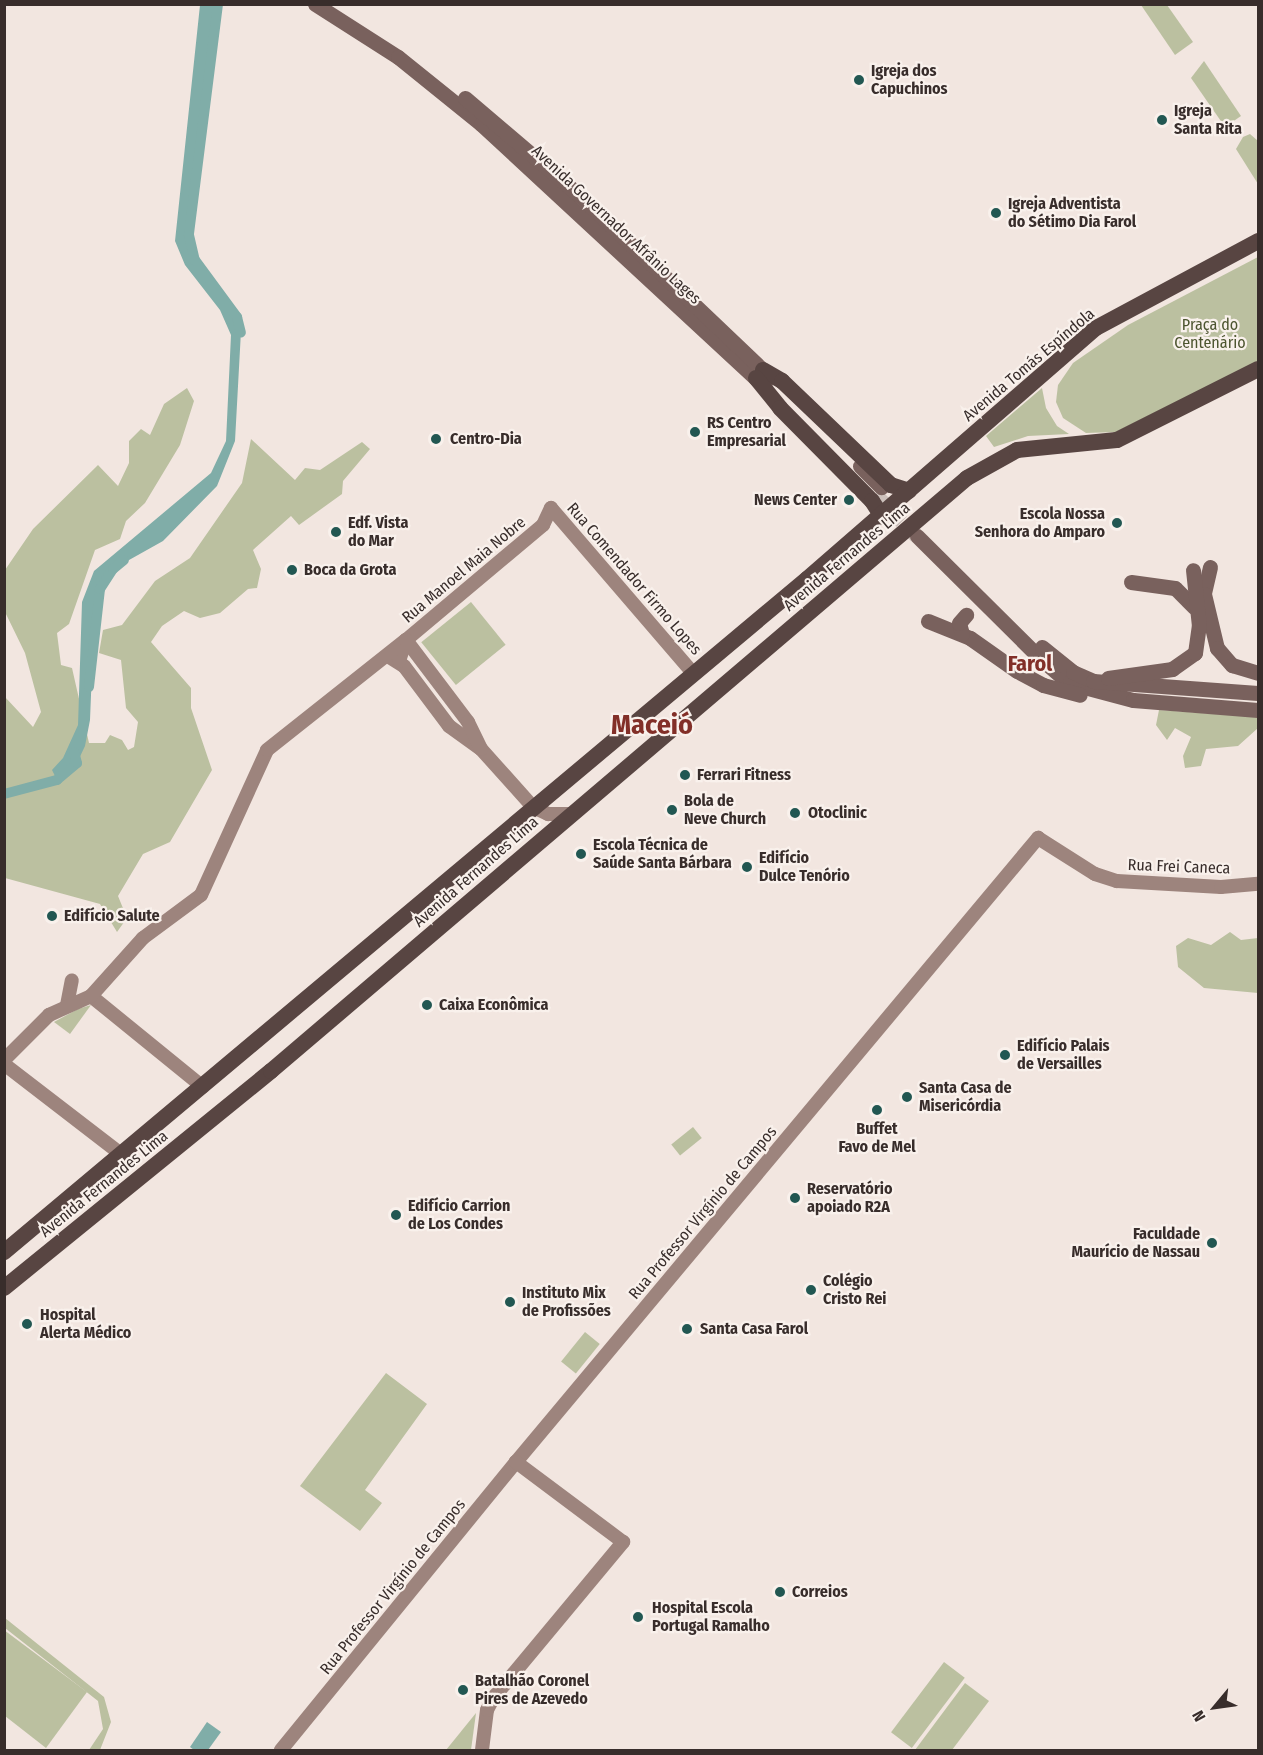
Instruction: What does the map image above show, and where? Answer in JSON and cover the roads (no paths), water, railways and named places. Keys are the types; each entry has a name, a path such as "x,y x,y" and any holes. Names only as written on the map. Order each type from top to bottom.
{"highway":[{"name":"Avenida Tomás Espíndola","path":"953,453 1096,328 1258,241"},
{"name":"Avenida Fernandes Lima","path":"4,1288 271,1071 967,478 1017,450 1117,440 1258,369"},
{"path":"759,374 788,386 891,485 909,491"},
{"path":"759,374 780,408 872,501 881,515"},
{"name":"Avenida Fernandes Lima","path":"4,1252 953,453"}],"main road":[{"name":"Avenida Governador Afrânio Lages","path":"315,4 350,21 487,115 671,282 759,374 878,490"},
{"name":"Avenida Governador Afrânio Lages","path":"331,4 481,124 641,272 759,374"},
{"path":"641,272 662,283 671,282"},
{"path":"1133,700 1082,689 1054,672 920,532 1047,651 1073,672 1093,681 1258,693"},
{"path":"1210,567 1204,594 1217,648 1232,665 1258,673"},
{"path":"1093,681 1172,669 1188,660 1199,643 1192,570"},
{"path":"1131,582 1175,588 1195,609"},
{"path":"962,634 959,623 966,615"},
{"path":"928,621 962,634 1043,685 1087,697 1258,710"}],"street":[{"name":"Rua Comendador Firmo Lopes","path":"551,508 692,672"},
{"name":"Rua Manoel Maia Nobre","path":"4,1062 41,1021 67,1005 91,996 143,938 194,903 207,888 257,764 267,750 406,640 543,525 551,508"},
{"name":"Rua Manoel Maia Nobre","path":"543,525 562,520"},
{"path":"406,640 468,722 481,749"},
{"name":"Rua Manoel Maia Nobre","path":"399,661 406,640"},
{"path":"384,657 399,661 449,726 481,749 533,807 548,814 570,814"},
{"name":"Rua Frei Caneca","path":"1038,838 1095,874 1117,881 1221,887 1258,884"},
{"name":"Rua Professor Virgínio de Campos","path":"282,1750 516,1462 1038,838"},
{"path":"67,1005 72,980"},
{"path":"91,996 202,1087"},
{"path":"4,1062 122,1155"},
{"path":"482,1750 487,1710 494,1697 623,1542 516,1462"}],"water":[{"path":"200,5 218,5 189,235 204,276 237,317 241,331 235,441 217,486 163,541 113,569 100,589 94,621 90,720 85,746 77,763 57,780 52,770 63,758 78,725 82,602 94,571 211,473 226,441 231,335 220,310 185,265 175,241"},
{"path":"207,1722 221,1732 208,1750 194,1750 190,1747"}],"waterway":[{"path":"218,4 189,235 195,260 237,317 241,333"},
{"path":"89,687 100,589 113,569 124,560"},
{"path":"4,794 57,780 77,763 74,752"}],"tunnel":[{"path":"875,494 917,536"}],"place":[{"name":"Igreja dos Capuchinos","path":"859,80"},
{"name":"Igreja Santa Rita","path":"1162,120"},
{"name":"Igreja Adventista do Sétimo Dia Farol","path":"996,213"},
{"name":"RS Centro Empresarial","path":"695,432"},
{"name":"Centro-Dia","path":"436,439"},
{"name":"News Center","path":"849,500"},
{"name":"Escola Nossa Senhora do Amparo","path":"1117,523"},
{"name":"Edf. Vista do Mar","path":"336,532"},
{"name":"Boca da Grota","path":"292,570"},
{"name":"Ferrari Fitness","path":"685,775"},
{"name":"Bola de Neve Church","path":"672,810"},
{"name":"Otoclinic","path":"795,813"},
{"name":"Escola Técnica de Saúde Santa Bárbara","path":"581,854"},
{"name":"Edifício Dulce Tenório","path":"747,867"},
{"name":"Edifício Salute","path":"52,916"},
{"name":"Caixa Econômica","path":"427,1005"},
{"name":"Edifício Palais de Versailles","path":"1005,1055"},
{"name":"Santa Casa de Misericórdia","path":"907,1097"},
{"name":"Buffet Favo de Mel","path":"877,1110"},
{"name":"Reservatório apoiado R2A","path":"795,1198"},
{"name":"Edifício Carrion de Los Condes","path":"396,1215"},
{"name":"Faculdade Maurício de Nassau","path":"1212,1243"},
{"name":"Colégio Cristo Rei","path":"811,1290"},
{"name":"Instituto Mix de Profissões","path":"510,1302"},
{"name":"Hospital Alerta Médico","path":"27,1324"},
{"name":"Santa Casa Farol","path":"687,1329"},
{"name":"Correios","path":"780,1592"},
{"name":"Hospital Escola Portugal Ramalho","path":"638,1617"},
{"name":"Batalhão Coronel Pires de Azevedo","path":"463,1690"}],"district":[{"name":"Farol","path":"1030,664"},
{"name":"Maceió","path":"652,725"}],"park label":[{"name":"Praça do Centenário","path":"1210,334"}]}
